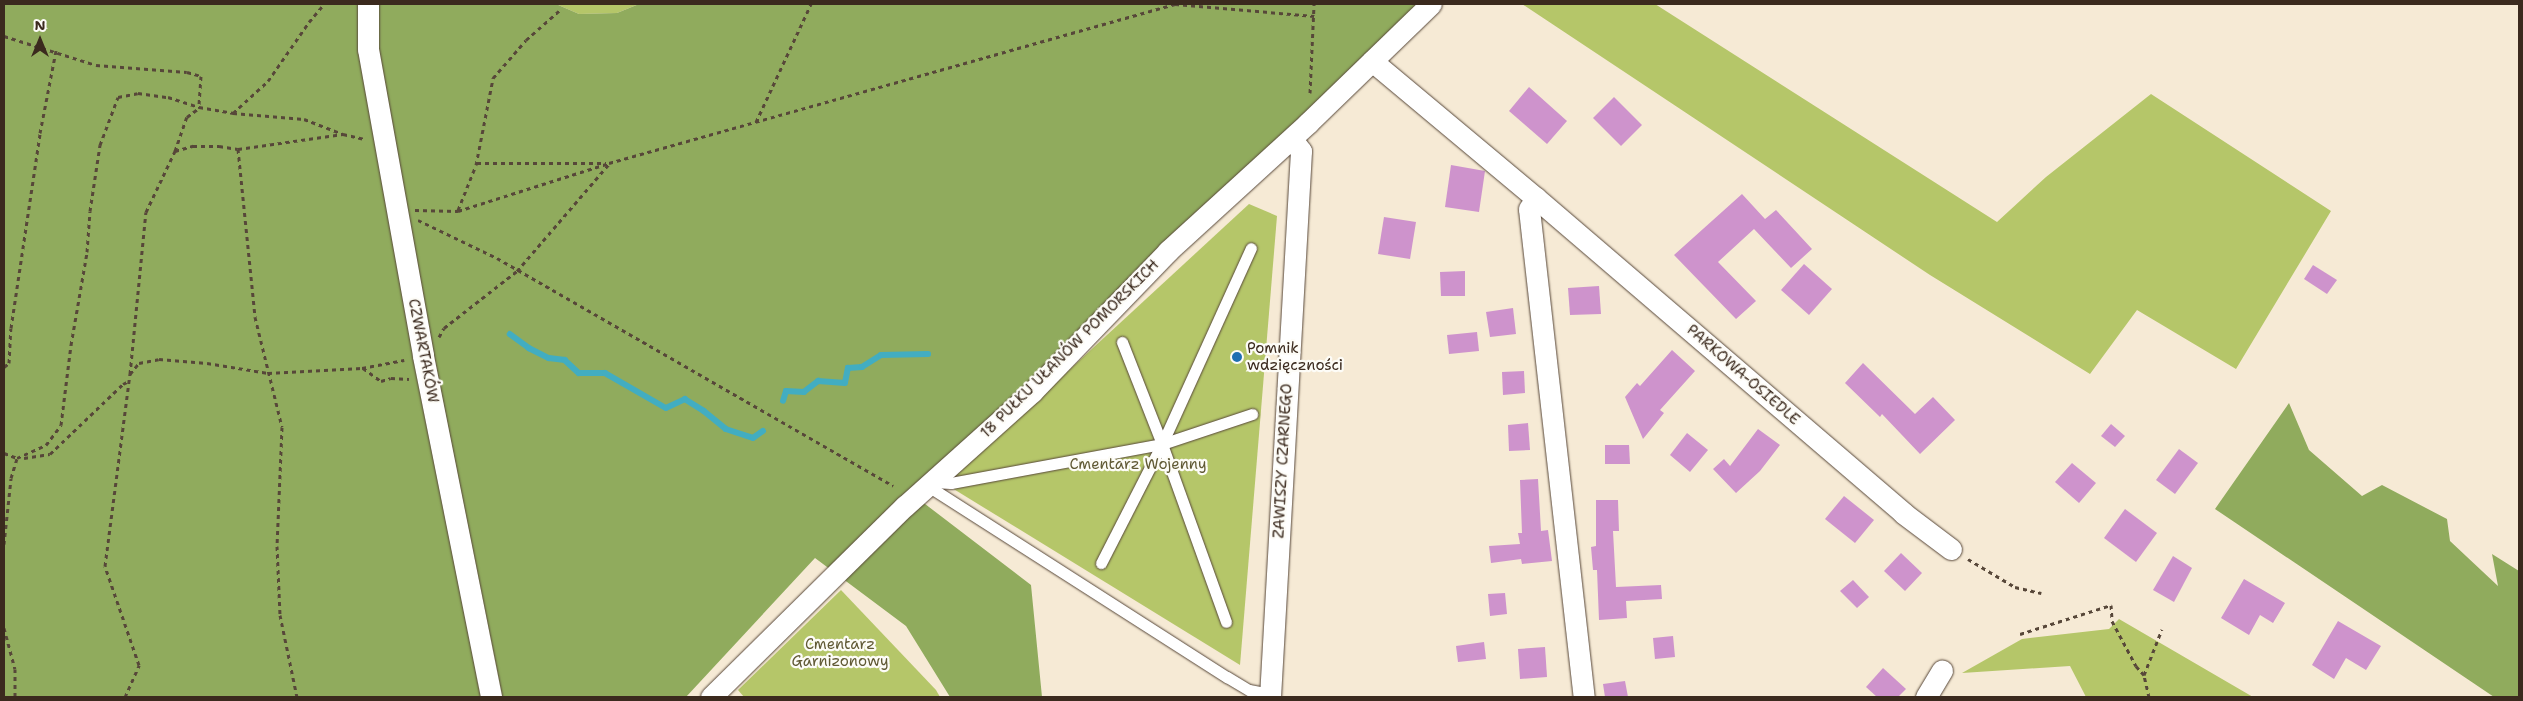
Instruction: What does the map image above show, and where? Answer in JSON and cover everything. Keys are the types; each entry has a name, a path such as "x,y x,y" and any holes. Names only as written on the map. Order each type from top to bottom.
{"street":[{"name":"CZWARTAKÓW","path":"368,4 368,49 423,356 491,697"},
{"name":"18 PUŁKU UŁANÓW POMORSKICH","path":"719,695 830,578 1032,392 1168,250 1292,139 1431,4"},
{"name":"PARKOWA-OSIEDLE","path":"1372,60 1903,513 1951,550"},
{"name":"ZAWISZY CZARNEGO","path":"1270,695 1301,151 1292,139"},
{"path":"1536,198 1530,209 1584,697"},
{"path":"1926,697 1942,670"}],"lane":[{"path":"1101,564 1162,444 1251,248"},
{"path":"1122,342 1162,444 1226,622"},
{"path":"930,484 951,483 1162,444 1252,414"},
{"path":"930,484 1227,677 1249,690 1270,695"}],"path":[{"path":"233,113 268,81 324,4"},
{"path":"756,123 811,4"},
{"path":"397,210 458,211 609,164 1175,4 1314,16"},
{"path":"1308,123 1314,4"},
{"path":"458,211 476,162 493,78 526,40 561,9"},
{"path":"4,36 96,65 187,72 200,76 199,107 187,117 175,151 146,212 130,374 106,566 139,665 125,697"},
{"path":"4,367 9,363 11,328 40,133 56,51"},
{"path":"4,544 11,478 19,458 46,445 61,425 71,345 87,252 90,211 100,145 118,97 138,93 168,97 199,107 233,113 304,119 343,134 358,137"},
{"path":"175,151 192,146 238,148 343,134"},
{"path":"238,148 255,317 282,428 277,546 280,615 297,697"},
{"path":"476,162 609,164"},
{"path":"444,328 517,271 609,164"},
{"path":"397,210 497,258 893,486"},
{"path":"130,374 139,363 159,359 268,373 362,368 409,359"},
{"path":"362,368 381,381 391,378 412,378"},
{"path":"4,453 19,458 50,454 123,384 129,381"},
{"path":"1951,550 2016,587 2041,594"},
{"path":"2020,634 2112,605 2112,621 2136,666 2144,675 2149,697"},
{"path":"4,628 15,669 14,697"},
{"path":"2144,675 2162,629"}],"green space":[{"path":"4,4 556,4 579,14 617,13 639,4 1423,4 912,494 1031,585 1042,697 950,697 906,626 815,558 686,697 4,697"},
{"path":"556,4 639,4 617,13 579,14"},
{"path":"1522,4 1655,4 1997,222 2046,177 2151,94 2331,211 2236,369 2137,310 2090,374 1930,275"},
{"name":"Cmentarz Wojenny","path":"1249,204 1277,216 1240,665 952,488 951,479"},
{"path":"2289,403 2309,450 2362,496 2382,485 2447,519 2450,541 2498,586 2492,554 2519,571 2519,697 2494,697 2215,509"},
{"name":"Cmentarz Garnizonowy","path":"841,590 936,690 940,697 744,697 738,690"},
{"path":"2119,619 2253,697 2086,697 2070,666 1962,673 2022,639 2109,629"}],"building":[{"path":"1529,87 1567,121 1547,144 1509,111"},
{"path":"1614,97 1642,125 1621,146 1593,118"},
{"path":"1451,165 1485,171 1479,212 1445,207"},
{"path":"1742,194 1765,219 1776,210 1812,249 1791,268 1754,229 1718,262 1756,301 1736,319 1674,255"},
{"path":"1384,217 1416,222 1410,259 1378,254"},
{"path":"1804,264 1832,289 1809,315 1781,290"},
{"path":"2313,265 2337,280 2327,294 2304,279"},
{"path":"1465,271 1465,296 1441,296 1440,272"},
{"path":"1599,286 1601,314 1570,315 1568,288"},
{"path":"1513,308 1516,334 1490,337 1486,312"},
{"path":"1477,332 1479,351 1449,354 1447,335"},
{"path":"1672,350 1695,371 1660,410 1664,413 1643,439 1625,397 1637,383 1640,386"},
{"path":"1863,363 1915,414 1933,397 1955,420 1920,454 1882,414 1880,417 1845,383"},
{"path":"1524,371 1525,393 1503,395 1502,372"},
{"path":"1528,423 1530,450 1509,451 1508,425"},
{"path":"2111,424 2125,436 2115,447 2101,436"},
{"path":"1758,429 1780,445 1760,471 1736,493 1713,469 1724,459 1730,466"},
{"path":"1687,433 1708,450 1690,472 1670,455"},
{"path":"1605,445 1629,445 1630,464 1605,464"},
{"path":"2179,449 2198,463 2175,494 2156,480"},
{"path":"2072,463 2096,483 2079,503 2055,482"},
{"path":"1538,479 1541,531 1548,530 1552,561 1522,564 1521,559 1491,563 1489,546 1520,544 1518,533 1522,533 1520,480"},
{"path":"1844,496 1874,520 1855,543 1825,519"},
{"path":"1596,500 1618,500 1619,531 1613,531 1616,587 1661,585 1662,599 1626,601 1627,618 1599,620 1597,570 1593,570 1591,547 1596,546"},
{"path":"2125,509 2157,533 2136,562 2104,538"},
{"path":"1901,553 1922,573 1905,591 1884,571"},
{"path":"2173,556 2192,568 2174,602 2153,590"},
{"path":"2244,579 2285,603 2273,623 2260,615 2249,635 2221,618"},
{"path":"1853,580 1869,597 1857,608 1840,591"},
{"path":"1505,593 1507,614 1490,616 1488,594"},
{"path":"2338,621 2381,646 2366,670 2346,658 2334,679 2312,665"},
{"path":"1673,636 1675,657 1655,659 1653,638"},
{"path":"1484,642 1486,659 1458,662 1456,646"},
{"path":"1545,647 1547,677 1520,679 1518,649"},
{"path":"1883,668 1906,689 1898,697 1877,697 1866,687"},
{"path":"1625,681 1628,697 1605,697 1603,684"}],"waterway":[{"path":"510,334 529,348 549,358 565,360 579,373 605,373 666,408 685,399 704,411 726,429 753,438 763,431"},
{"path":"783,401 786,391 804,392 818,381 845,383 848,368 862,367 881,355 928,354"}],"place":[{"name":"Pomnik wdzięczności","path":"1237,357"}]}
